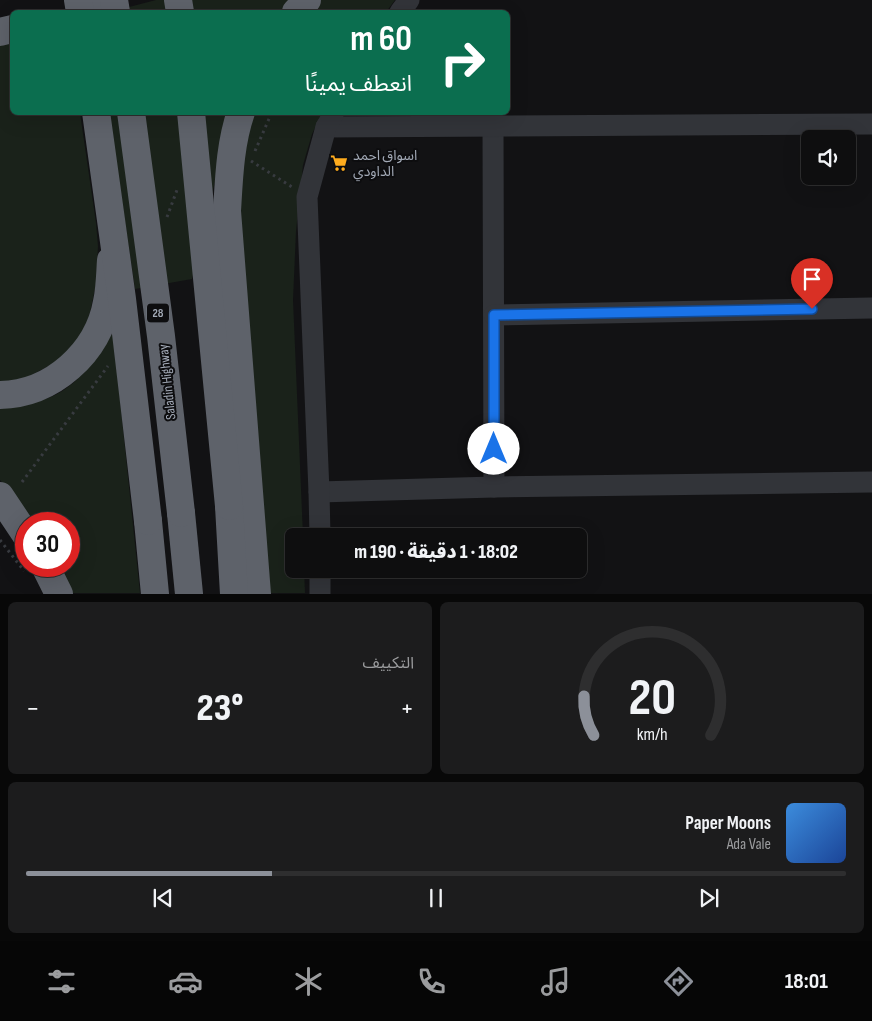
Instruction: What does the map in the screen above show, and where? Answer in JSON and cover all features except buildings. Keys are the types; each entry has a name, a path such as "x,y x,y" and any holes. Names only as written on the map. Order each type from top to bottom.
{"highway":[{"path":"298,10 307,0"},
{"path":"96,115 112,216 155,594"},
{"name":"Saladin Highway","path":"131,115 161,336 189,594"},
{"path":"191,115 229,506 234,594"},
{"path":"240,115 233,148 227,211 258,594"},
{"path":"0,395 17,393 44,385 66,372 85,353 101,322 107,303 112,216"},
{"path":"11,489 18,512"},
{"path":"42,577 59,594"}],"street":[{"path":"320,528 307,197 330,120 493,126 872,124"},
{"path":"493,126 494,487"},
{"path":"494,315 872,308"},
{"path":"320,492 494,487 872,482"},
{"path":"320,578 320,594"}],"path":[{"path":"271,115 250,161 307,197"},
{"path":"166,222 180,181"},
{"path":"11,489 106,369"},
{"path":"0,540 15,553"}],"shaded area":[{"path":"156,0 295,0 286,10 118,10"},
{"path":"316,0 395,0 388,10 307,10"},
{"path":"10,40 10,115 80,115 98,246 96,284 89,317 78,340 60,360 24,379 0,382 0,42"},
{"path":"109,115 231,115 192,279 135,289"},
{"path":"250,115 321,115 312,134 303,165 296,231 293,300 303,528 285,528 285,578 304,578 305,593 270,593 237,174"},
{"path":"113,332 140,593 72,593 64,577 80,577 80,512 25,512 0,480 0,406 29,403 51,397 73,383 99,354"}],"place":[{"name":"اسواق احمد الداودي","path":"339,163"}],"route":[{"path":"494,449 494,315 812,309"}]}
